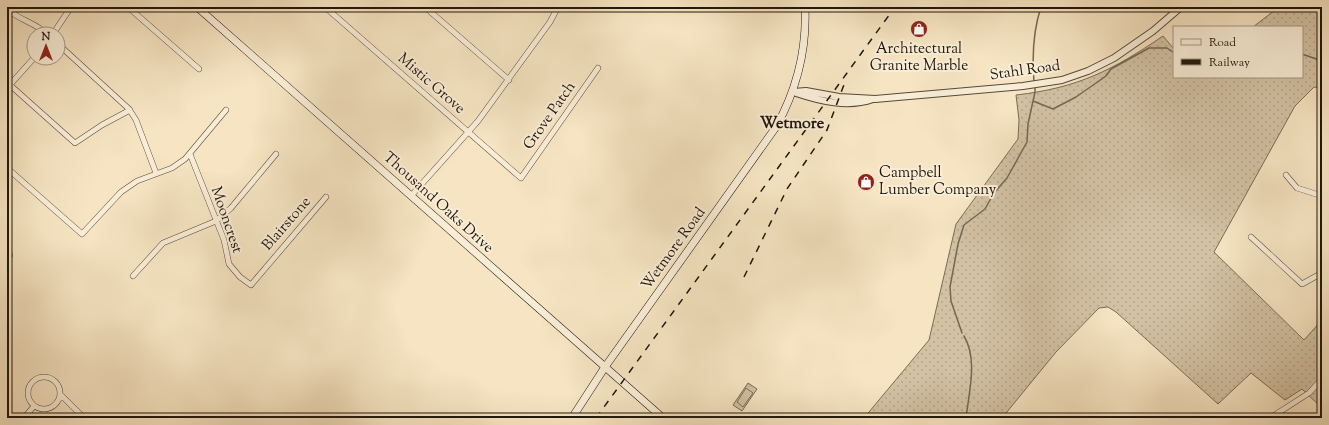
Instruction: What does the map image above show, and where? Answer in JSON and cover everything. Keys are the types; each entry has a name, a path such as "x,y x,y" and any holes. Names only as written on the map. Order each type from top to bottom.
{"main road":[{"name":"Thousand Oaks Drive","path":"196,7 663,418"},
{"name":"Wetmore Road","path":"572,418 605,367 770,138 793,92 800,73 804,49 805,7"}],"street":[{"path":"59,26 71,7"},
{"path":"128,7 199,69"},
{"name":"Mistic Grove","path":"325,7 521,178"},
{"path":"425,7 509,80"},
{"path":"411,196 468,132 509,80 550,22 558,7"},
{"name":"Stahl Road","path":"793,92 810,98 838,103 863,103 875,99 1047,84 1081,74 1114,58 1154,31 1181,7"},
{"path":"7,9 24,22 37,26"},
{"path":"66,51 130,110 136,120 156,174"},
{"path":"27,66 8,87 76,143 102,125 130,110"},
{"name":"Grove Patch","path":"521,178 598,68"},
{"path":"7,168 82,234 121,192 137,181 176,166 190,154 226,110"},
{"name":"Mooncrest","path":"190,154 224,240 229,264 240,277 251,285"},
{"path":"134,276 163,243 216,221 231,208 276,154"},
{"path":"1286,175 1297,188 1322,196"},
{"name":"Blairstone","path":"251,285 326,197"},
{"path":"1251,237 1302,284 1322,273"},
{"path":"7,260 9,254"},
{"path":"61,395 57,404 48,410 43,410 34,406 28,398 28,388 38,378 48,377 56,382 61,395 84,418"},
{"path":"1270,418 1309,393 1322,379"},
{"path":"24,418 34,406"}],"green space":[{"path":"1279,7 1322,7 1322,88 1314,87 1295,106 1214,252 1304,340 1322,320 1322,408 1302,389 1285,400 1251,373 1218,404 1116,312 1108,307 1099,308 1056,352 1002,418 864,418 929,340 956,224 1018,139 1019,120 1016,95 1058,88 1094,76 1128,59 1163,36 1173,48 1173,78 1303,78 1303,26 1254,26"},
{"path":"748,383 757,389 742,411 733,405"},
{"path":"746,388 753,393 743,407 737,402"}],"waterway":[{"path":"1034,82 1034,44 1036,25 1041,7"},
{"path":"1033,101 1053,109 1076,97 1106,76 1111,69 1149,48 1167,48 1173,52"},
{"path":"1303,54 1322,61"},
{"path":"962,333 951,301 950,287 958,244 964,225 985,209 994,193 1007,178 1027,142 1028,124 1035,86"},
{"path":"964,336 971,355 972,365 966,418"}],"railway":[{"path":"596,418 895,7"},
{"path":"744,277 787,189 827,130 845,82"}],"place":[{"name":"Architectural Granite Marble","path":"919,29"},
{"name":"Campbell Lumber Company","path":"866,182"}],"district":[{"name":"Wetmore","path":"792,124"}]}
